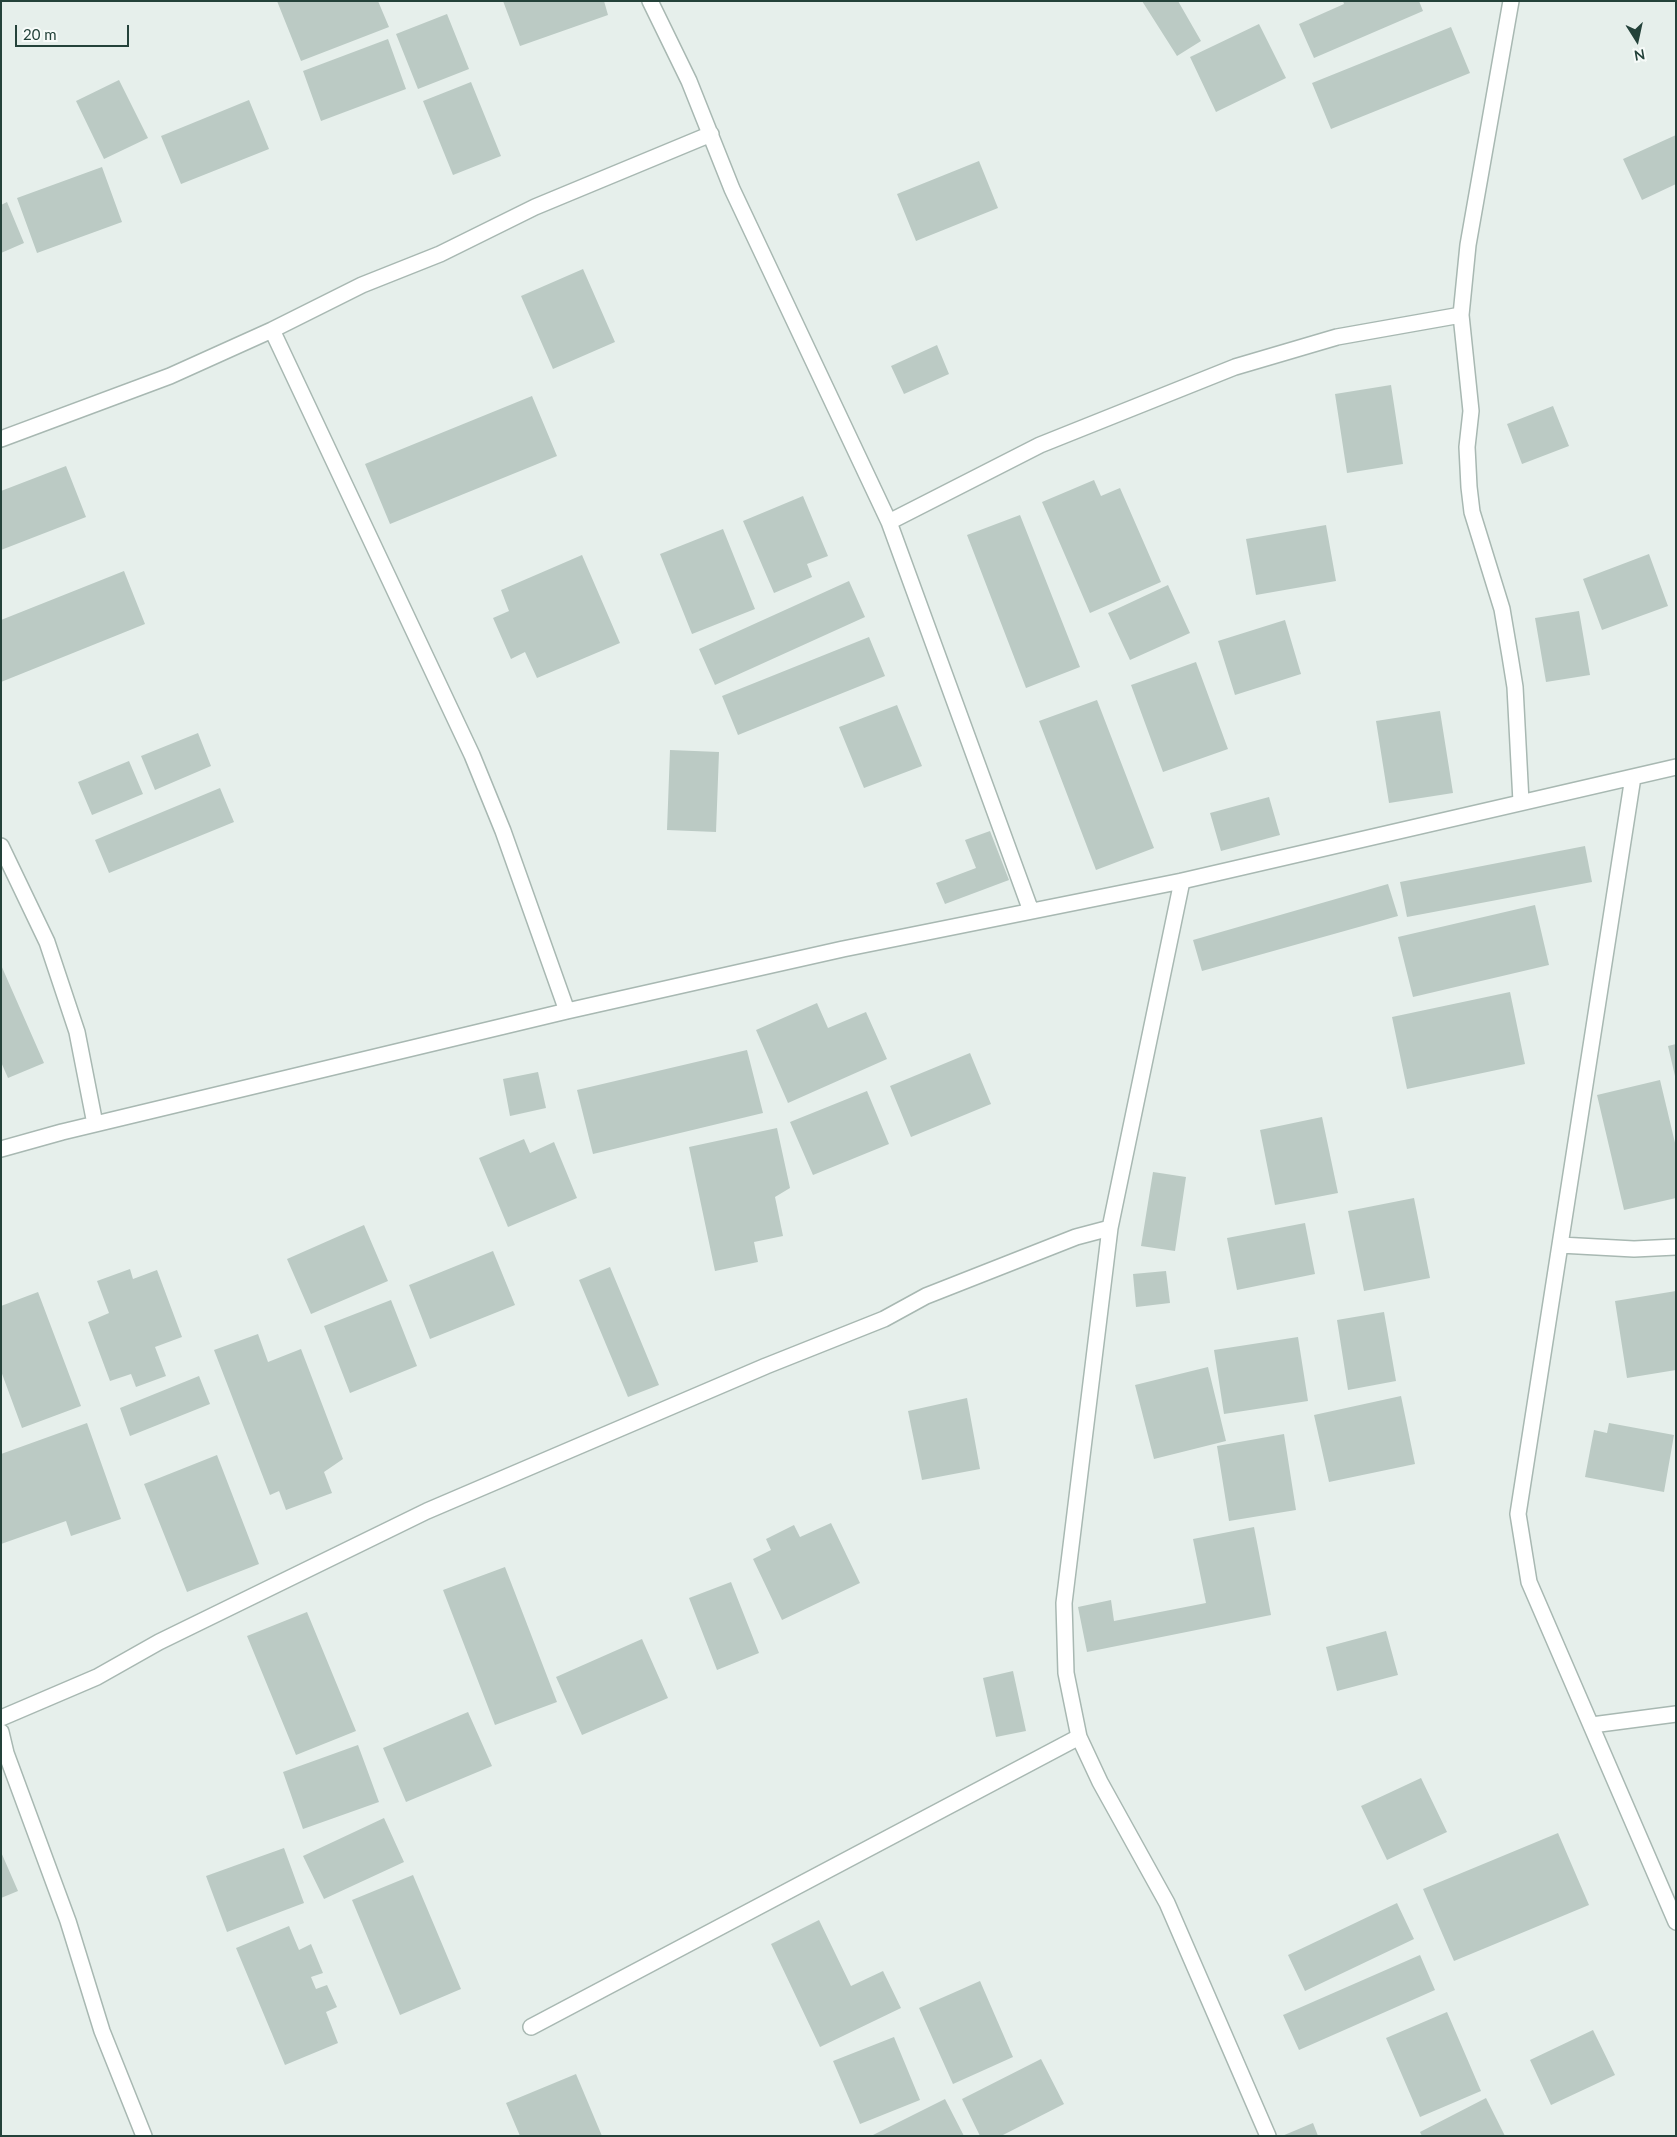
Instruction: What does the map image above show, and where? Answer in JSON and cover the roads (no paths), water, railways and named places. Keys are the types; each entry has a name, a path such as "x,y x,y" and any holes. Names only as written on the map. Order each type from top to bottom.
{"street":[{"path":"650,1 689,81 732,189 889,522 1031,911"},
{"path":"1511,1 1468,245 1460,315 1471,411 1467,447 1468,487 1472,512 1502,609 1510,656 1515,687 1521,802"},
{"path":"1,439 170,376 272,330 362,285 440,254 534,207 711,134"},
{"path":"889,522 1040,445 1236,367 1337,337 1460,315"},
{"path":"272,330 472,755 503,831 567,1011"},
{"path":"1,1149 95,1124 567,1011 843,949 1182,881 1676,767"},
{"path":"1633,777 1518,1514 1530,1582 1676,1922"},
{"path":"1,846 47,942 77,1032 95,1124"},
{"path":"1182,881 1110,1228 1064,1603 1066,1673 1079,1737 1100,1782 1167,1903 1268,2136"},
{"path":"1,1718 97,1677 160,1642 427,1511 766,1366 884,1319 926,1296 1076,1237 1110,1228"},
{"path":"1560,1245 1634,1249 1676,1247"},
{"path":"1592,1725 1676,1714"},
{"path":"1,1732 6,1753 68,1921 102,2031 144,2136"},
{"path":"531,2027 1079,1737"}]}
